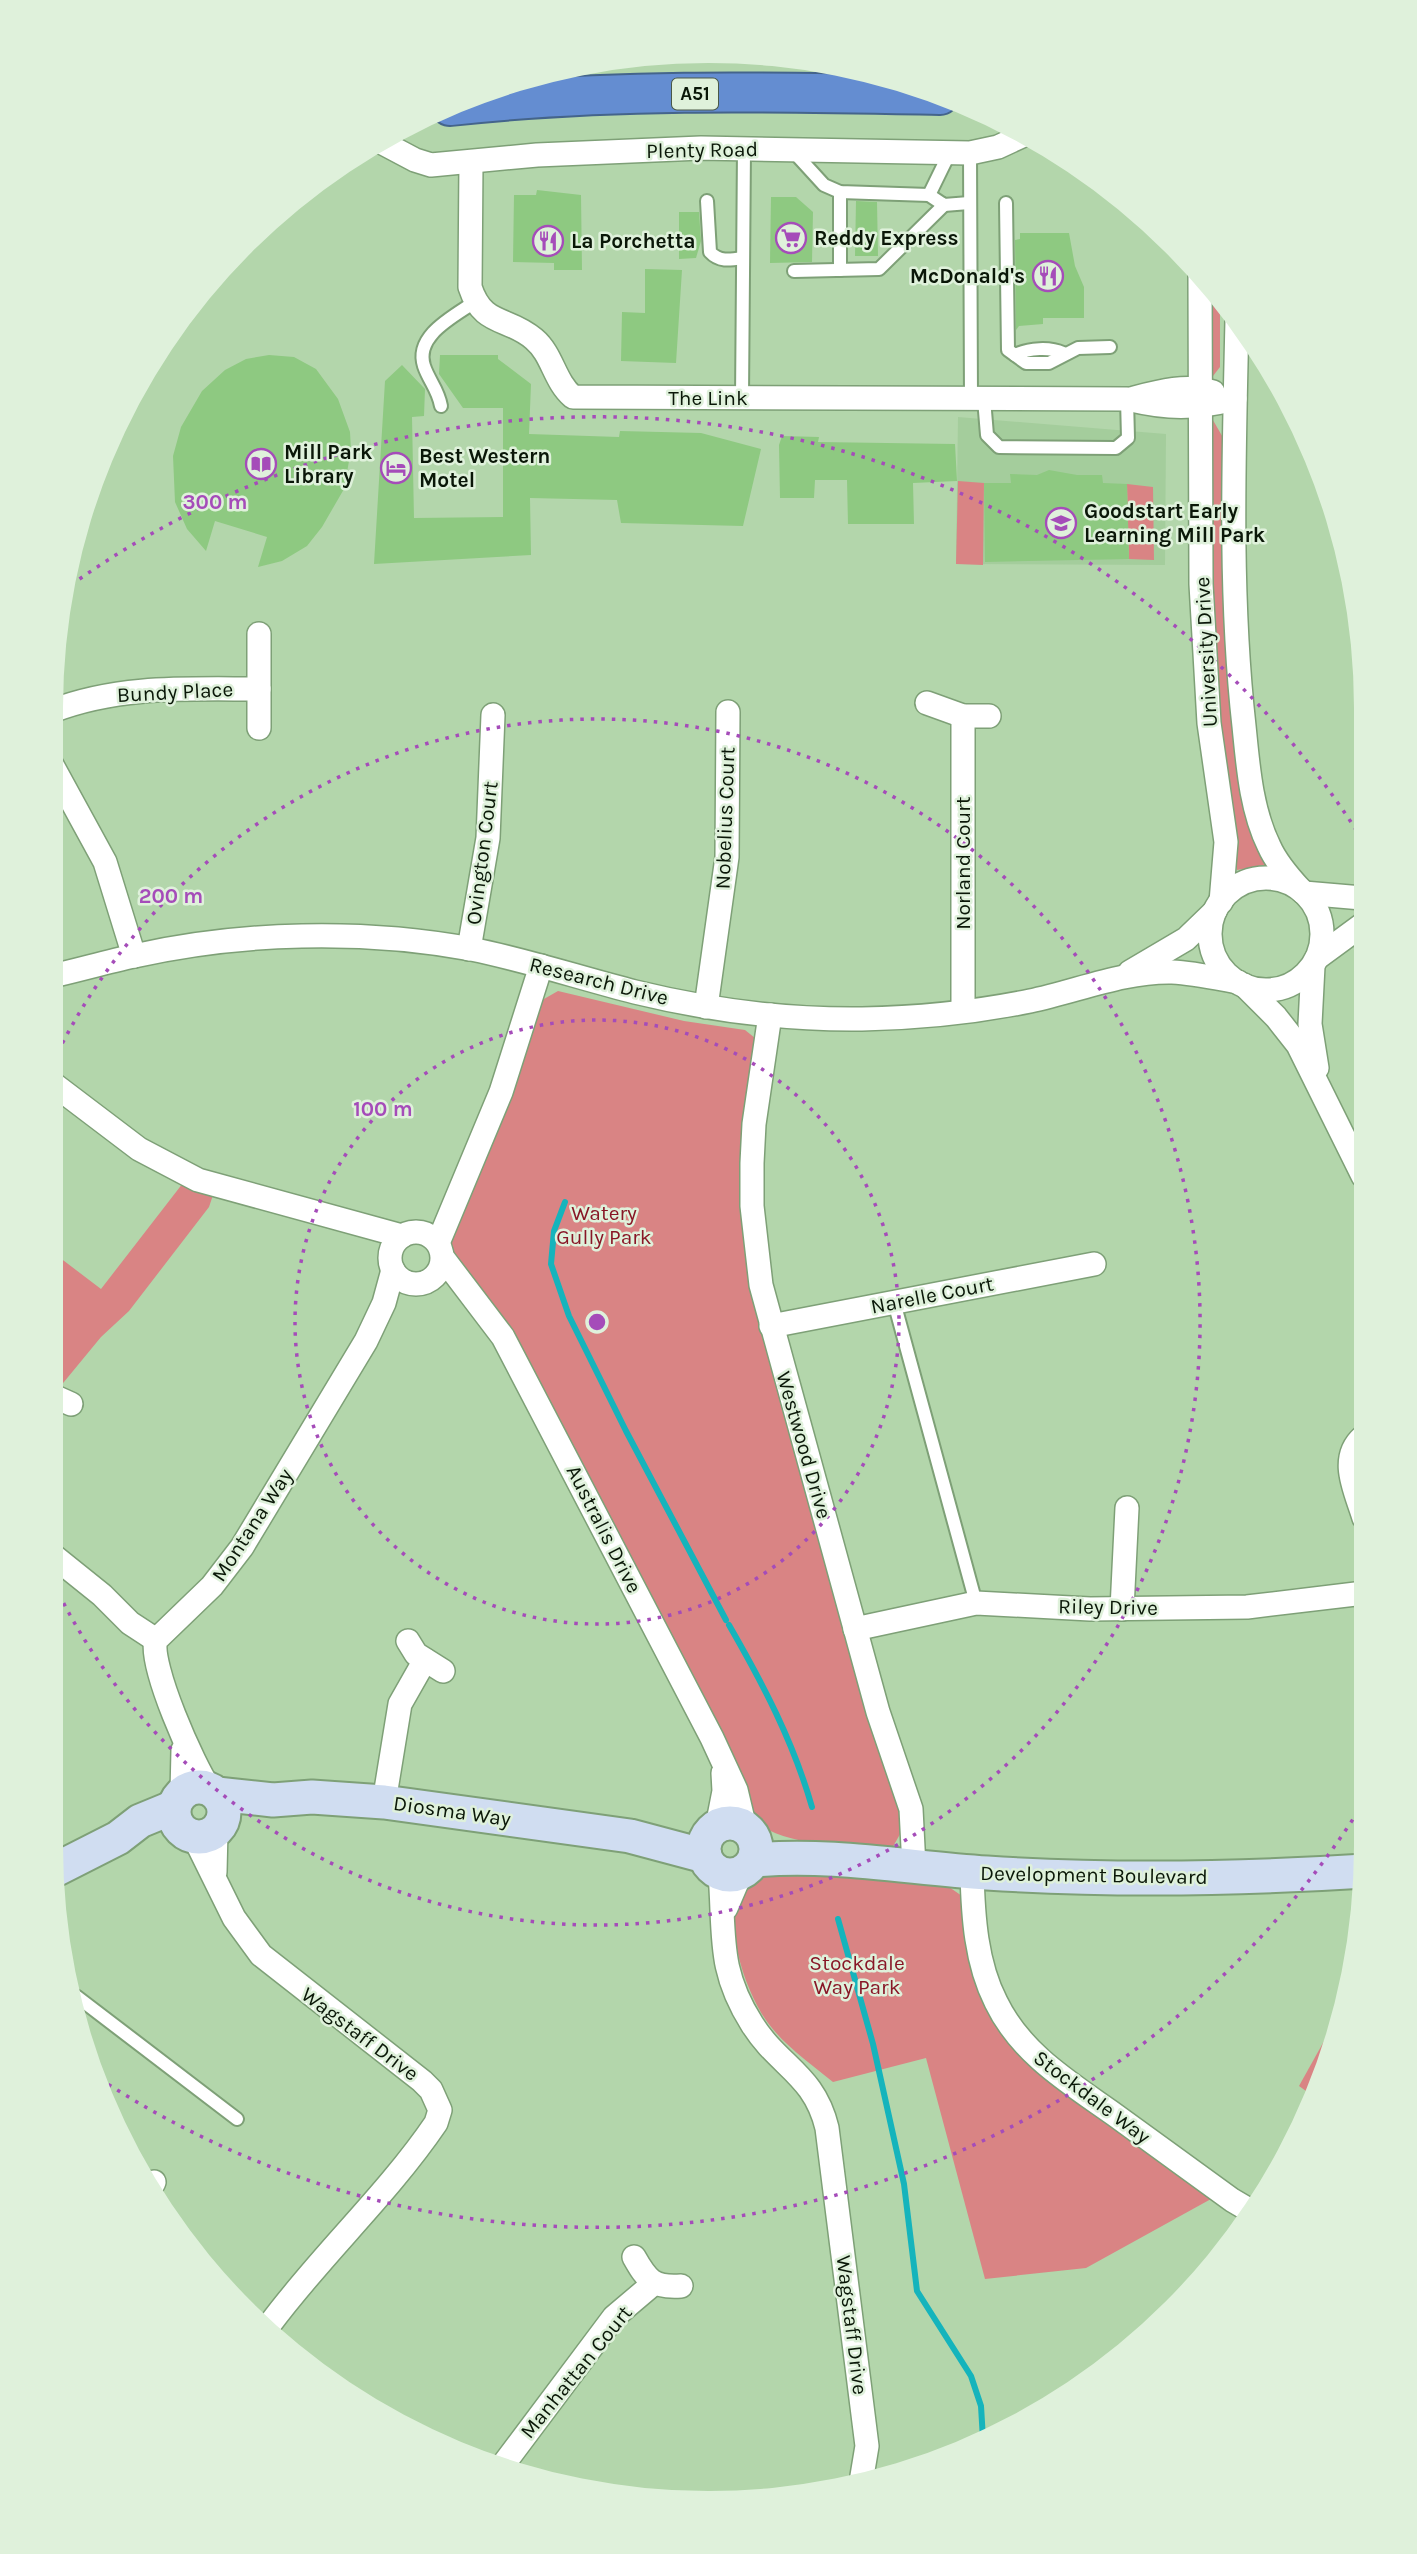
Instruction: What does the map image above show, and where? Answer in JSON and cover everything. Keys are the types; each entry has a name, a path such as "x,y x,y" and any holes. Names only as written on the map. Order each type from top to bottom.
{"highway":[{"name":"A51","path":"483,104 623,94 906,94"}],"street":[{"name":"Plenty Road","path":"390,147 415,160 431,164 621,152 744,149 960,153 998,147 1013,140"},
{"path":"471,162 470,287 476,302"},
{"name":"University Drive","path":"1200,290 1204,668 1226,842 1218,906"},
{"name":"The Link","path":"476,302 481,311 514,326 540,344 563,388 573,397 1127,399 1169,408 1201,398 1235,398"},
{"name":"University Drive","path":"1237,338 1237,616 1246,740 1253,793 1263,831 1281,866 1302,891"},
{"name":"Bundy Place","path":"258,634 259,728"},
{"name":"Bundy Place","path":"63,708 90,699 140,690 259,689"},
{"path":"927,702 963,716 989,716"},
{"name":"Nobelius Court","path":"706,1006 727,857 728,712"},
{"name":"Ovington Court","path":"469,949 488,838 493,715"},
{"name":"Norland Court","path":"963,716 963,1011"},
{"path":"63,785 105,862 134,956"},
{"path":"1354,897 1302,891 1277,879 1264,878 1240,885 1218,906 1212,923 1213,950 1219,963 1289,1032 1320,1085 1354,1157"},
{"path":"1302,891 1319,916 1321,944 1315,962 1310,1024 1320,1085"},
{"name":"Research Drive","path":"1121,977 1186,939 1218,906"},
{"path":"1241,984 1266,990 1287,986 1354,931"},
{"name":"Research Drive","path":"63,974 134,956 192,946 274,938 375,939 469,949 632,991 706,1006 770,1015 862,1019 963,1011 1031,1001 1121,977 1172,972 1241,984"},
{"path":"346,1223 391,1264 402,1280 421,1283 439,1272 440,1250 466,1170 485,1132 510,1069 541,966"},
{"name":"Research Drive","path":"63,984 78,972"},
{"name":"Westwood Drive","path":"770,1015 754,1124 752,1174 755,1247 771,1326 855,1629 911,1809 914,1867"},
{"path":"63,1092 122,1138 187,1175 216,1186 346,1223 429,1235 440,1250"},
{"path":"391,1264 393,1245 409,1234 466,1170"},
{"name":"Australis Drive","path":"440,1250 503,1337 723,1762 736,1790 730,1848"},
{"name":"Montana Way","path":"156,1640 212,1586 233,1560 366,1341 384,1303 391,1264"},
{"name":"Narelle Court","path":"771,1326 1094,1264"},
{"name":"Australis Drive","path":"421,1283 447,1286 476,1300"},
{"name":"Montana Way","path":"366,1341 421,1283"},
{"path":"1354,1447 1349,1463 1354,1481"},
{"path":"1122,1609 1127,1508"},
{"path":"63,1564 102,1595 130,1623 156,1640 155,1660 183,1743 200,1812"},
{"name":"Riley Drive","path":"855,1629 975,1603 1122,1609 1259,1606 1354,1594"},
{"path":"384,1802 400,1704 434,1666 408,1641"},
{"name":"Diosma Way","path":"63,1866 118,1838 140,1821 272,1800 312,1797 384,1802 730,1848"},
{"name":"Wagstaff Drive","path":"200,1812 215,1875 234,1918 261,1955 422,2081 431,2090 440,2110 436,2123 383,2194 308,2275 272,2321"},
{"name":"Development Boulevard","path":"730,1848 979,1873 1182,1879 1353,1872"},
{"name":"Wagstaff Drive","path":"730,1848 723,1955 728,1978 754,2027 813,2090 821,2106 867,2446 863,2472"},
{"name":"Stockdale Way","path":"979,1873 977,1926 988,1984 1009,2026 1024,2044 1059,2074 1242,2208"},
{"path":"634,2257 642,2273 653,2284 665,2287 681,2286"},
{"name":"Manhattan Court","path":"508,2459 614,2317 653,2284"}],"lane":[{"path":"741,398 744,149"},
{"path":"792,150 824,186 840,192 929,195 944,205 969,203"},
{"path":"929,195 960,153"},
{"path":"960,153 969,203 978,399 987,435 999,447 1116,448 1128,438 1127,399"},
{"path":"840,192 840,270"},
{"path":"707,201 710,252 715,258 725,260 743,258"},
{"path":"1006,203 1006,346 1015,355 1031,350 1056,350 1063,353 1086,346 1110,347"},
{"path":"794,271 879,270 944,205"},
{"path":"442,406 438,389 423,365 425,345 437,329 476,302"},
{"path":"894,1302 975,1603"},
{"path":"82,2001 237,2119"}],"shaded area":[{"name":"Goodstart Early Learning Mill Park","path":"958,417 1166,434 1165,565 956,564"}],"green space":[{"path":"1212,304 1220,315 1220,367 1213,376 1209,374 1208,334"},
{"path":"1210,415 1225,441 1230,571 1269,864 1237,870 1211,690"},
{"path":"958,481 984,483 983,565 956,564"},
{"path":"1127,484 1153,487 1154,560 1129,559"},
{"name":"Watery Gully Park","path":"558,991 684,1021 745,1030 755,1038 750,1285 866,1705 902,1816 903,1829 891,1850 797,1840 764,1828 751,1818 450,1252 449,1241 519,1075 538,1009 544,999"},
{"path":"183,1183 213,1195 209,1207 129,1311 101,1337 63,1383 63,1260 101,1289"},
{"name":"Stockdale Way Park","path":"786,1870 949,1887 962,1896 993,2016 1211,2199 1086,2268 985,2279 926,2058 833,2082 782,2039 768,2023 750,1991 737,1949 736,1908 743,1891 755,1878"},
{"path":"1323,2043 1306,2091 1299,2086"}],"building":[{"name":"La Porchetta","path":"537,190 581,195 582,270 554,270 554,263 513,262 514,195 536,195"},
{"name":"Reddy Express","path":"771,197 796,197 813,212 812,262 770,263"},
{"path":"856,201 877,202 878,256 855,256"},
{"path":"679,212 699,212 701,241 696,258 679,259"},
{"name":"McDonald's","path":"1020,233 1069,233 1075,266 1084,287 1084,318 1043,318 1043,324 1019,326 1016,330 1015,240 1020,239"},
{"path":"645,269 682,270 676,363 621,361 622,312 645,313"},
{"name":"Mill Park Library","path":"269,355 294,357 316,369 338,399 350,432 351,450 344,489 322,527 307,546 282,561 258,567 267,537 215,521 206,551 187,529 175,502 173,456 181,427 202,391 225,370 246,359"},
{"path":"440,355 498,355 498,359 531,384 529,434 619,437 620,431 701,433 761,449 743,526 621,523 617,500 530,498 531,555 374,564 385,381 402,365 425,389 424,416 412,417 414,518 503,517 503,408 463,408 439,374"},
{"path":"782,436 819,437 818,442 955,444 957,481 913,483 914,524 848,524 847,480 815,480 814,498 780,498 779,445"},
{"path":"1049,470 1077,475 1102,475 1103,483 1127,484 1129,559 985,562 984,483 1011,483 1010,474 1037,475"}],"waterway":[{"path":"565,1202 554,1231 551,1264 569,1316 626,1431 726,1620"},
{"path":"729,1625 776,1713 796,1759 812,1807"},
{"path":"838,1919 873,2044 904,2184 917,2291 971,2376 981,2406 982,2429"}],"place":[{"name":"Reddy Express","path":"791,238"},
{"name":"La Porchetta","path":"548,241"},
{"name":"McDonald's","path":"1048,276"},
{"name":"Mill Park Library","path":"261,464"},
{"name":"Best Western Motel","path":"396,468"},
{"name":"Goodstart Early Learning Mill Park","path":"1061,523"}]}
